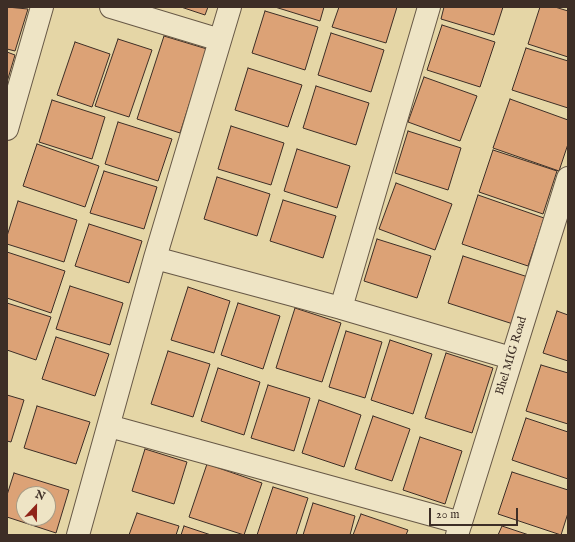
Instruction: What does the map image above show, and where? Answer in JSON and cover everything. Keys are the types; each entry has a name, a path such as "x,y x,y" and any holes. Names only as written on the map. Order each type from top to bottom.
{"street":[{"path":"7,129 42,7"},
{"path":"111,7 220,40"},
{"path":"78,535 155,258 230,7"},
{"path":"341,308 429,7"},
{"name":"Bhel MIG Road","path":"459,529 568,178"},
{"path":"155,258 341,308 511,358"},
{"path":"109,426 459,529"}],"building":[{"path":"7,7 28,9 15,51 7,49"},
{"path":"181,7 208,7 205,15"},
{"path":"275,7 324,7 320,21"},
{"path":"339,7 397,7 386,43 332,27"},
{"path":"444,7 503,7 494,35 441,19"},
{"path":"540,7 555,7 568,11 568,57 528,44"},
{"path":"265,11 318,27 305,70 252,53"},
{"path":"442,25 495,42 480,87 427,70"},
{"path":"331,33 384,50 371,92 318,75"},
{"path":"164,36 207,49 180,133 137,119"},
{"path":"118,39 152,50 129,117 95,106"},
{"path":"75,42 110,54 92,107 57,95"},
{"path":"526,48 568,61 568,108 512,90"},
{"path":"7,52 15,55 7,82"},
{"path":"248,68 302,85 288,127 235,110"},
{"path":"424,77 477,96 460,141 408,122"},
{"path":"316,86 369,103 356,145 303,128"},
{"path":"510,99 568,120 568,144 559,171 493,148"},
{"path":"52,100 105,117 92,159 39,142"},
{"path":"118,122 172,139 158,181 105,164"},
{"path":"231,126 284,143 271,185 218,169"},
{"path":"408,131 461,148 448,190 395,173"},
{"path":"37,144 99,166 85,207 23,186"},
{"path":"297,149 350,166 337,208 284,191"},
{"path":"493,150 557,171 543,214 479,192"},
{"path":"104,171 157,187 144,229 90,213"},
{"path":"217,177 270,194 257,236 204,219"},
{"path":"396,183 452,204 435,250 379,229"},
{"path":"478,195 544,218 528,266 462,244"},
{"path":"283,200 336,216 323,258 270,241"},
{"path":"18,201 77,220 64,262 7,244 7,236"},
{"path":"89,224 142,241 129,283 75,266"},
{"path":"377,239 431,256 417,298 364,281"},
{"path":"7,252 65,271 51,313 7,298"},
{"path":"463,256 528,277 513,324 448,303"},
{"path":"70,286 123,303 110,345 56,329"},
{"path":"188,287 230,301 214,353 171,340"},
{"path":"7,303 51,317 36,360 7,350"},
{"path":"238,303 280,316 263,369 221,355"},
{"path":"295,308 341,323 322,382 276,368"},
{"path":"557,311 568,315 568,361 543,353"},
{"path":"346,331 382,342 365,398 329,387"},
{"path":"56,337 109,354 95,396 42,379"},
{"path":"390,340 432,354 413,414 371,400"},
{"path":"168,351 210,364 193,417 151,404"},
{"path":"446,353 493,368 472,433 425,418"},
{"path":"541,365 568,373 568,424 526,411"},
{"path":"218,368 260,382 244,435 201,421"},
{"path":"268,385 310,398 294,451 251,438"},
{"path":"7,395 24,400 11,442 7,441"},
{"path":"319,400 361,415 344,467 302,453"},
{"path":"37,406 90,422 76,464 24,448"},
{"path":"373,416 410,429 392,481 355,469"},
{"path":"526,418 568,432 568,479 512,460"},
{"path":"420,437 462,451 445,504 403,490"},
{"path":"145,449 187,462 174,504 132,491"},
{"path":"207,464 262,483 244,535 189,517"},
{"path":"512,472 568,490 568,513 561,535 498,514"},
{"path":"14,473 69,490 56,533 35,526 56,526 56,486 16,486 16,520 7,517 7,495"},
{"path":"273,487 308,498 296,535 257,535"},
{"path":"313,503 355,516 350,535 303,535"},
{"path":"137,513 179,526 176,535 129,535"},
{"path":"361,514 408,530 406,535 353,535"},
{"path":"184,526 211,535 181,535"},
{"path":"502,526 529,535 498,535"}]}
